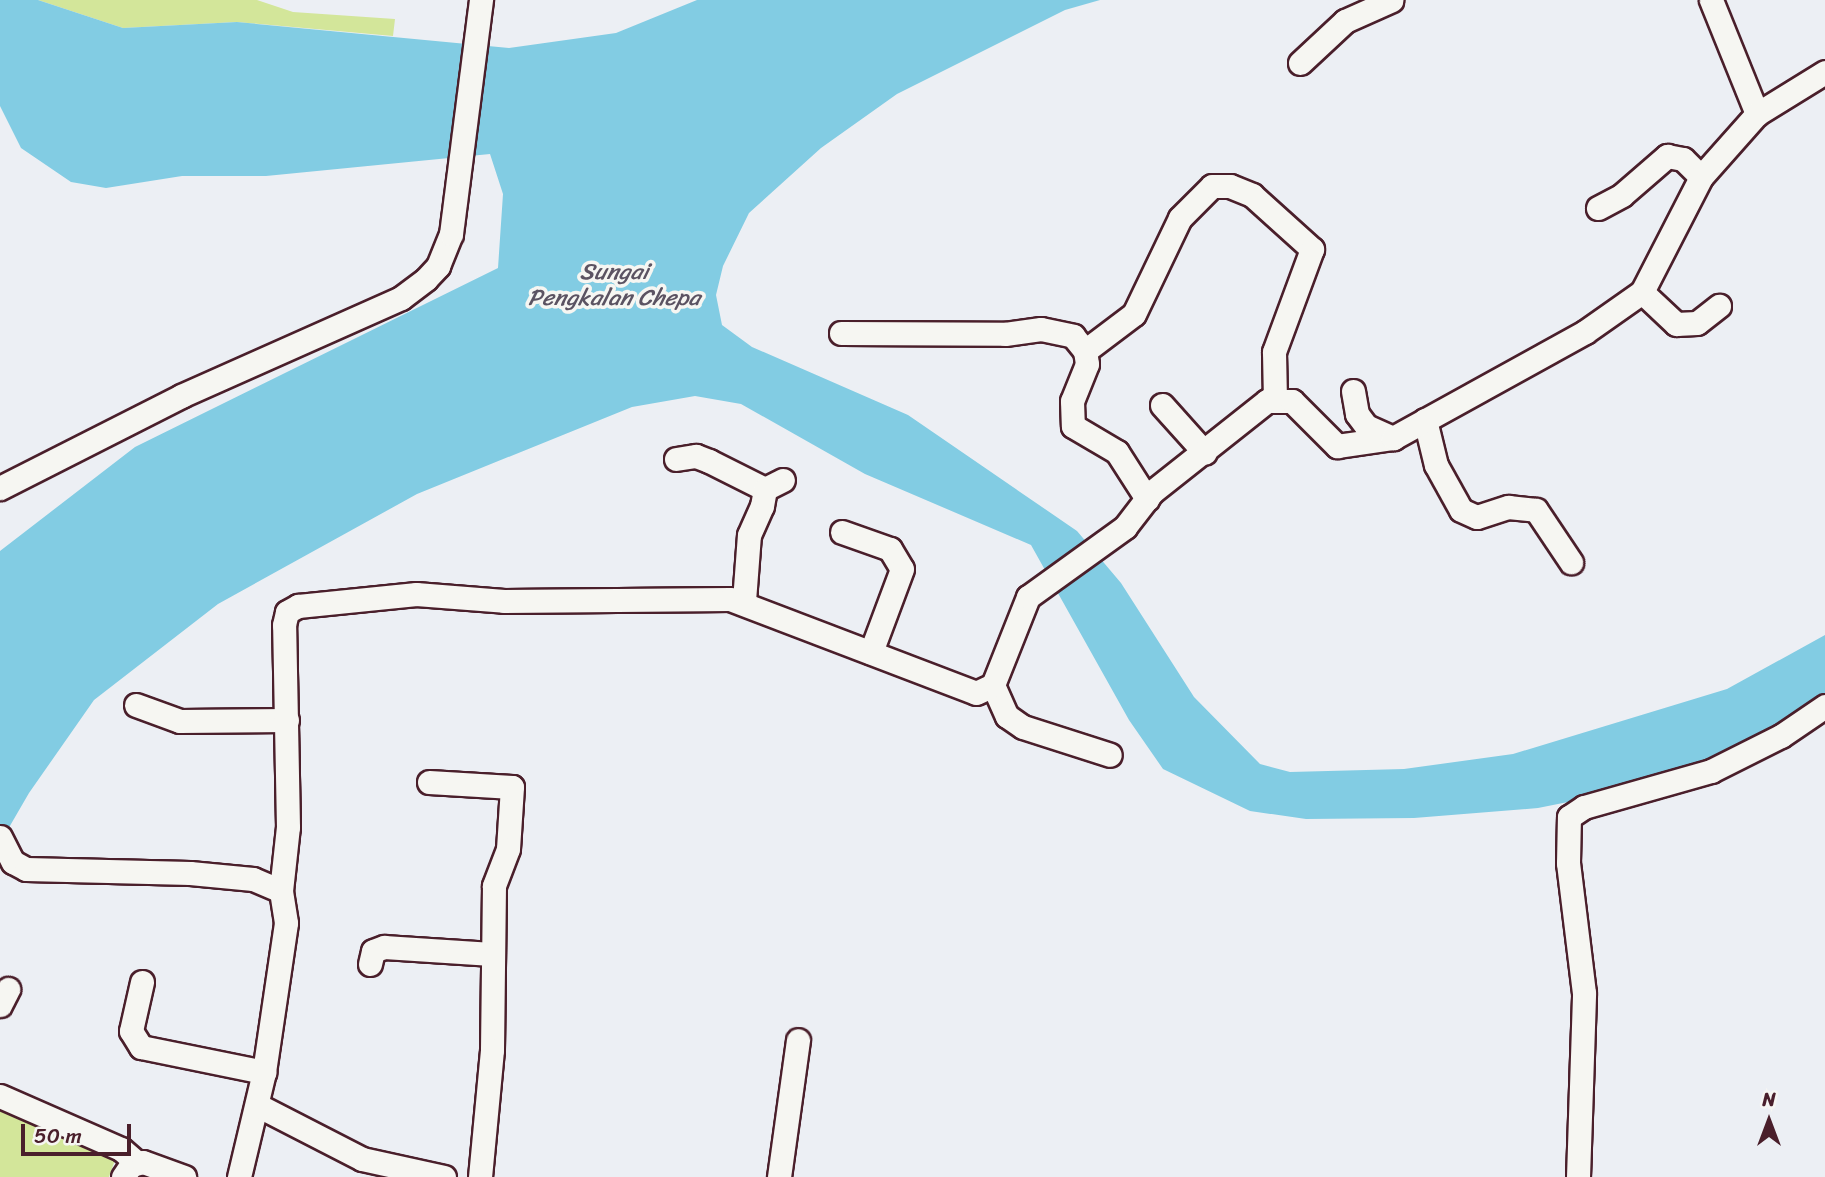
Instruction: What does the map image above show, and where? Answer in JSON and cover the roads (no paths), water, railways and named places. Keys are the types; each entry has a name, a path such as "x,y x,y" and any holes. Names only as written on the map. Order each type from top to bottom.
{"street":[{"path":"1300,63 1345,21 1392,0"},
{"path":"1711,0 1757,114"},
{"path":"0,488 181,396 401,298 426,279 446,251 460,180 481,1"},
{"path":"1110,755 1023,727 1007,716 993,685 1028,597 1125,527 1147,499 1275,398 1292,401 1337,446 1393,438 1585,332 1642,292 1701,177 1757,114 1825,72"},
{"path":"1598,208 1622,195 1667,156 1683,159 1701,177"},
{"path":"1085,351 1135,314 1163,249 1196,200 1212,186 1230,186 1252,195 1311,249 1274,352 1275,398"},
{"path":"1642,292 1676,324 1697,323 1719,306"},
{"path":"841,334 1005,334 1041,329 1073,336 1085,351 1082,384 1072,401 1073,426 1116,452 1147,499"},
{"path":"1353,391 1357,414 1366,426 1393,438"},
{"path":"1162,405 1205,453"},
{"path":"1425,421 1436,465 1461,510 1477,517 1508,508 1536,510 1571,562"},
{"path":"676,459 709,461 774,485 745,552 744,601"},
{"path":"842,532 890,549 902,569 871,652"},
{"path":"239,1177 259,1106 286,923 281,891 288,827 284,625 287,612 298,606 416,594 504,601 744,601 964,692 993,685"},
{"path":"136,705 180,721 287,720"},
{"path":"1578,1177 1584,993 1568,863 1569,817 1584,807 1711,771 1781,736 1825,706"},
{"path":"429,782 512,787 508,849 494,886 489,1116 480,1177"},
{"path":"0,837 13,862 35,870 139,869 253,879 281,891"},
{"path":"370,964 373,951 384,947 492,954"},
{"path":"142,982 131,1031 141,1047 264,1072"},
{"path":"779,1177 798,1040"},
{"path":"0,1096 121,1149 130,1170 184,1177"},
{"path":"259,1106 362,1158 444,1177"}],"water":[{"name":"Sungai Pengkalan Chepa","path":"0,0 38,0 123,28 237,22 509,48 616,33 697,0 1100,0 1065,10 897,94 821,148 749,213 723,266 716,295 722,325 752,347 908,415 1077,531 1121,583 1194,697 1260,764 1290,772 1404,769 1513,754 1727,689 1825,635 1825,698 1759,742 1663,783 1538,808 1414,818 1306,819 1250,811 1163,769 1129,720 1031,545 865,474 741,404 695,396 632,407 417,494 218,604 94,700 29,793 0,843 0,551 135,447 498,268 503,194 490,154 266,176 182,176 106,188 71,182 21,148 0,106"}]}
